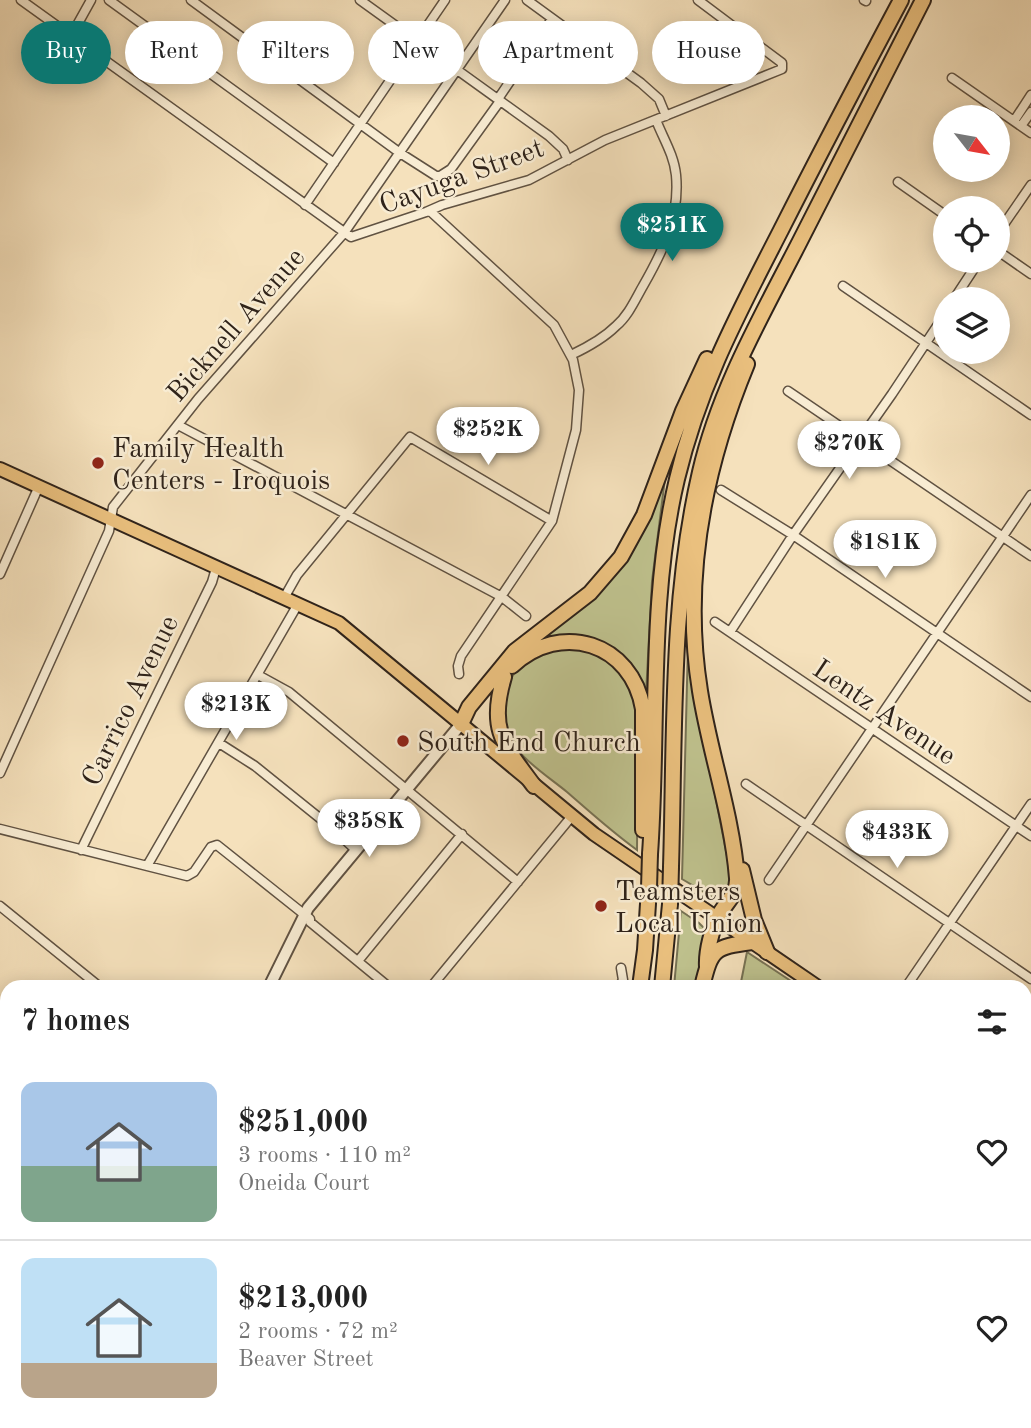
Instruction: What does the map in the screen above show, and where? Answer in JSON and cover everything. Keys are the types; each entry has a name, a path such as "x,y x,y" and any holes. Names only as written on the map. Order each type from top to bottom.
{"highway":[{"path":"641,980 649,888 660,598 668,526 688,437 703,392 735,317 901,0"},
{"path":"663,980 670,904 678,620 687,534 700,470 712,428 736,364 923,0"},
{"path":"707,967 706,959 718,918 736,890 738,881 700,694 694,643 694,585 698,534 708,484 731,404 757,341 763,311"},
{"path":"461,724 469,707 515,651 590,593 621,557 644,515 692,390 713,348 735,317"},
{"path":"461,724 521,658 532,651 558,642 578,642 598,647 614,656 626,668 639,691 643,709 643,846 650,854"},
{"path":"503,677 497,701 498,726 509,752 534,786"},
{"path":"732,842 738,854 754,920 767,952"},
{"path":"704,980 711,958 723,947 752,942"}],"main road":[{"path":"0,469 298,604 347,629 572,816 629,859 808,980"}],"street":[{"path":"21,0 50,21"},
{"path":"79,21 91,0"},
{"path":"109,0 334,163"},
{"path":"191,0 400,153 436,176 451,169 552,19"},
{"path":"360,0 388,21"},
{"path":"430,21 444,0"},
{"name":"Bicknell Avenue","path":"464,59 505,0"},
{"path":"527,0 654,94 666,116"},
{"name":"Cayuga Street","path":"344,233 351,237 359,236 442,205 529,180 605,141 778,71 783,65 698,0"},
{"path":"111,65 344,233"},
{"path":"464,76 559,145 568,160"},
{"path":"952,78 1031,133"},
{"path":"305,205 388,84"},
{"name":"Bicknell Avenue","path":"0,773 109,531 113,507 178,425 344,233 447,84"},
{"path":"1018,124 1031,96"},
{"path":"1018,124 1031,112"},
{"path":"571,355 606,336 623,319 669,236 675,208 676,176 670,152 656,120"},
{"path":"898,182 933,207"},
{"path":"1010,216 1031,185"},
{"path":"430,211 544,314 563,338 571,355 579,390 578,416 552,521 461,656 459,674"},
{"path":"1010,259 1031,274"},
{"path":"843,286 1031,415"},
{"path":"730,632 793,535 933,332"},
{"path":"788,391 1031,556"},
{"path":"178,425 502,597 526,615"},
{"path":"284,598 297,575 410,437 552,521"},
{"path":"0,574 4,554 39,486"},
{"path":"721,490 793,535 1031,697"},
{"path":"769,880 1031,495"},
{"name":"Carrico Avenue","path":"81,850 212,582 216,568"},
{"path":"147,866 298,604"},
{"name":"Lentz Avenue","path":"715,622 1031,836"},
{"path":"258,675 289,692 518,882"},
{"path":"272,980 303,916 461,724"},
{"path":"219,743 255,766 356,850"},
{"path":"746,784 1031,979"},
{"path":"911,980 1031,804"},
{"path":"437,980 572,816"},
{"path":"0,829 191,875 209,849 217,845 381,980"},
{"path":"358,961 462,834"},
{"path":"0,906 91,980"},
{"path":"621,968 623,980"}],"green space":[{"path":"666,471 652,581 646,694 638,677 564,636 548,636 550,631 584,603"},
{"path":"688,644 732,882 721,902 682,879"},
{"path":"572,647 601,655 628,680 638,710 637,850 531,764 515,747 504,728 504,705 510,680 516,671 531,658"},
{"path":"681,911 709,933 698,980 675,980"},
{"path":"747,952 789,980 741,980"}],"place":[{"name":"Family Health Centers - Iroquois","path":"98,463"},
{"name":"South End Church","path":"403,741"},
{"name":"Teamsters Local Union","path":"601,906"}]}
